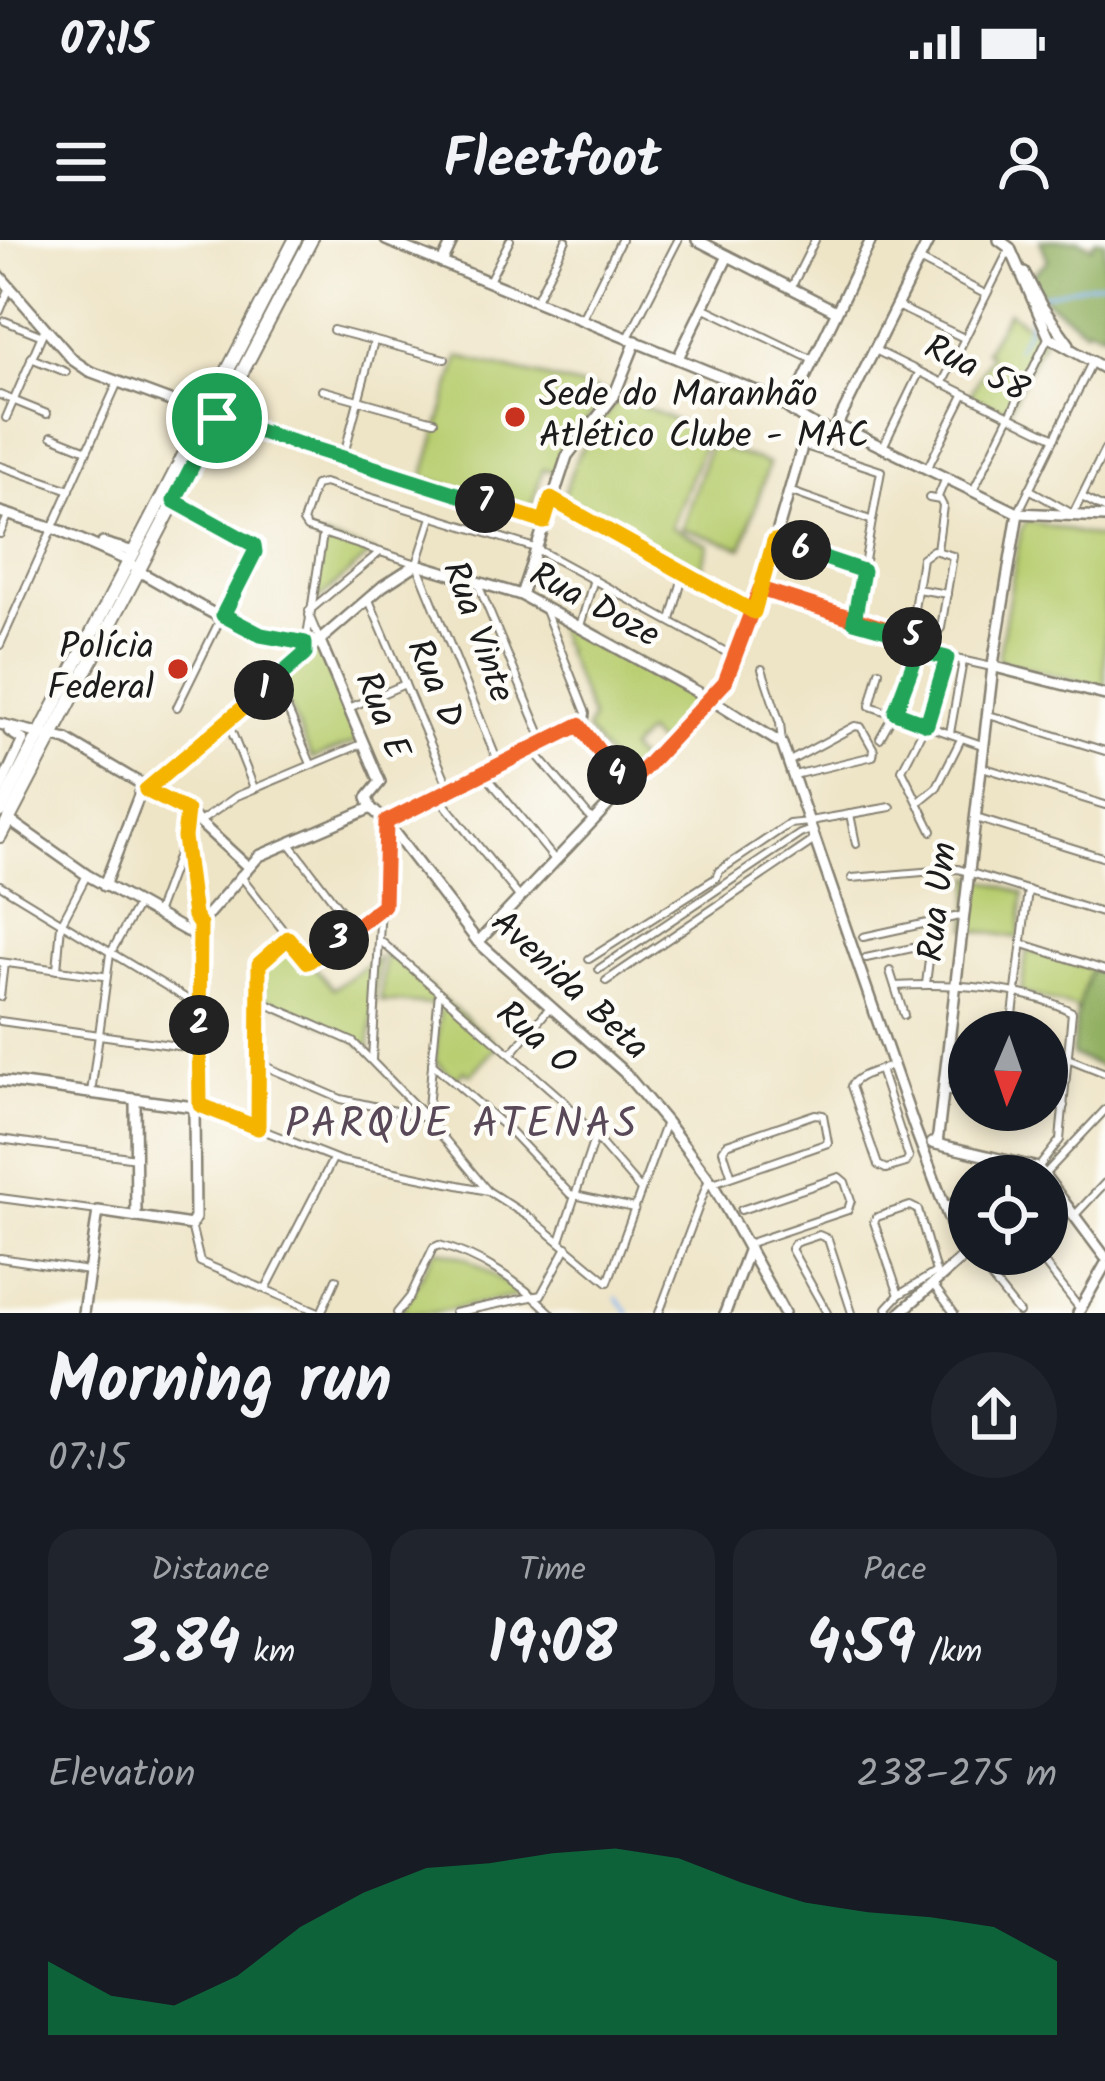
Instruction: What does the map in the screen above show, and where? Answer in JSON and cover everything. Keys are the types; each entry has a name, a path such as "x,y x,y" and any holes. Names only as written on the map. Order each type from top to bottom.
{"main road":[{"path":"0,836 4,815 211,416 295,240"},
{"path":"136,561 174,501 211,416 310,240"}],"street":[{"path":"442,262 453,240"},
{"path":"489,281 510,240"},
{"path":"536,300 566,240"},
{"path":"582,319 621,240"},
{"path":"520,595 569,451 614,396 632,340 678,240"},
{"path":"697,240 836,311"},
{"path":"791,288 815,240"},
{"path":"835,428 929,240"},
{"path":"393,241 771,397 809,423 849,430 1018,513 1105,513"},
{"path":"790,410 866,242"},
{"path":"942,384 1007,243"},
{"path":"1007,243 1049,337 1105,366"},
{"path":"678,358 728,256"},
{"path":"919,260 986,295"},
{"path":"0,276 42,332 81,367 211,416 544,522"},
{"path":"0,311 10,287"},
{"path":"1035,302 1064,340 1093,360"},
{"path":"897,305 964,338"},
{"path":"703,307 813,359"},
{"path":"5,321 42,332"},
{"path":"333,330 445,359"},
{"path":"6,418 42,332"},
{"path":"973,491 1049,337"},
{"path":"343,458 374,341"},
{"name":"Rua 58","path":"874,350 1055,438"},
{"path":"31,358 66,372"},
{"path":"1018,513 1093,360"},
{"path":"883,447 919,373"},
{"path":"0,645 57,530 118,382"},
{"path":"322,389 434,421"},
{"path":"0,395 47,414"},
{"path":"927,469 964,395"},
{"path":"478,942 725,682 754,612 809,423"},
{"path":"52,436 87,451"},
{"path":"802,445 881,471 854,621"},
{"path":"1073,514 1105,449"},
{"path":"0,466 70,490"},
{"path":"937,550 943,506 933,498 946,478"},
{"name":"Rua Doze","path":"433,516 319,483 303,522 309,530 544,606 782,744"},
{"path":"1029,489 1073,514"},
{"path":"789,491 872,521"},
{"path":"1082,496 1105,513"},
{"path":"551,499 754,612"},
{"path":"174,501 254,545 255,552 177,707"},
{"name":"Rua Um","path":"937,1144 960,916 1018,513"},
{"path":"0,534 4,514 57,530 136,561 261,635 305,648"},
{"path":"433,516 535,548 736,658"},
{"name":"Rua Vinte","path":"433,516 417,564 499,765"},
{"path":"305,648 323,534"},
{"path":"774,541 863,571"},
{"path":"937,550 953,556 937,633 912,626 923,556 937,550"},
{"path":"308,612 380,552"},
{"path":"104,886 144,789 275,680 305,648 417,564"},
{"path":"671,620 684,573"},
{"path":"580,626 594,579"},
{"path":"477,582 544,742"},
{"path":"760,589 922,640 880,738"},
{"path":"917,589 947,594"},
{"name":"Rua D","path":"369,599 450,790"},
{"path":"372,1059 386,822 585,721 586,712 544,606"},
{"path":"308,612 320,641"},
{"name":"Rua E","path":"320,641 380,784 367,798 371,808"},
{"path":"920,651 1105,695"},
{"path":"932,830 902,770 927,724 947,658"},
{"path":"950,733 963,662"},
{"path":"763,669 782,744 948,1213"},
{"path":"879,670 870,706 950,733 959,741 986,746"},
{"path":"275,680 310,764"},
{"path":"349,708 406,684"},
{"path":"989,715 1105,751"},
{"path":"227,720 254,788"},
{"path":"579,725 627,787"},
{"path":"0,726 46,734 201,821 243,870 304,960 311,962 384,905"},
{"path":"0,726 23,738 0,789"},
{"path":"789,761 855,726 874,750 873,756 794,775"},
{"path":"920,801 937,787 959,741"},
{"path":"201,821 254,788 364,743"},
{"path":"532,749 594,822"},
{"path":"982,766 1105,805"},
{"path":"484,772 556,861"},
{"path":"438,796 520,898"},
{"path":"599,969 800,834 850,814 891,807"},
{"path":"337,1280 321,1313 200,1262 191,1225 196,1216 197,937 200,925 243,870 289,841 371,808"},
{"name":"Avenida Beta","path":"371,808 478,942 625,1072 666,1122 710,1181 784,1313"},
{"path":"156,914 184,837 187,811"},
{"path":"850,814 856,844"},
{"path":"4,815 104,886 197,937"},
{"path":"976,818 1105,859"},
{"path":"589,959 716,878 718,871 789,824 812,828"},
{"path":"606,981 812,828"},
{"path":"184,837 194,916 200,925"},
{"path":"289,841 354,928"},
{"path":"852,878 958,869 1105,914"},
{"path":"57,970 61,924 87,875"},
{"path":"0,885 198,1006"},
{"path":"1014,1011 1028,890"},
{"path":"91,1094 110,954 138,904"},
{"path":"862,937 960,916"},
{"path":"926,984 933,928"},
{"path":"258,1128 259,964 288,938"},
{"name":"Rua O","path":"382,942 512,1053 596,1133 640,1189"},
{"path":"866,958 931,944"},
{"path":"1022,944 1105,970"},
{"path":"0,998 2,962 105,977"},
{"path":"890,971 904,1015"},
{"path":"895,986 926,984 1016,994 1072,1012 1068,1075"},
{"path":"427,1118 439,992"},
{"path":"258,1000 343,1036 372,1059 488,1191 564,1244 608,1282 666,1122"},
{"path":"512,1053 551,1006"},
{"path":"0,1021 199,1048"},
{"path":"1070,1059 1105,1073"},
{"path":"431,1063 511,1131 574,1196 634,1208"},
{"path":"260,1064 341,1099 427,1118"},
{"path":"880,1070 909,1158 886,1169 878,1165 851,1086 854,1080 880,1070 893,1066"},
{"path":"0,1081 197,1106 333,1159 488,1191"},
{"path":"943,1091 948,1092"},
{"path":"135,1100 136,1217"},
{"path":"1062,1155 1105,1110"},
{"path":"659,1313 710,1181 826,1144 829,1137 823,1115 727,1144 730,1174"},
{"path":"454,1313 536,1298 545,1290 564,1244 574,1196 596,1133"},
{"path":"0,1139 136,1158"},
{"path":"921,1140 975,1155"},
{"path":"266,1289 333,1159"},
{"path":"725,1313 748,1246 848,1210 851,1200 839,1177 741,1210"},
{"path":"1074,1216 1105,1184"},
{"path":"0,1198 191,1225"},
{"path":"889,1313 887,1308 899,1295 936,1272 914,1206 874,1222 899,1295"},
{"path":"1052,1275 1079,1311 1105,1261 1068,1208"},
{"path":"83,1313 98,1211"},
{"path":"827,1313 790,1249 819,1235 828,1239 852,1313"},
{"path":"397,1313 439,1245 468,1253 536,1298 550,1313"},
{"path":"0,1258 88,1271"},
{"path":"900,1313 948,1273"},
{"path":"985,1275 1018,1313"},
{"path":"934,1286 954,1313"}],"green space":[{"path":"1040,240 1079,240 1091,247 1095,240 1105,240 1105,333 1085,330 1044,299 1031,276 1048,260"},
{"path":"1008,312 1042,335 1042,342 1005,411 970,395 990,355 985,351"},
{"name":"Sede do Maranhão Atlético Clube - MAC","path":"459,357 609,393 564,449 555,472 543,469 530,512 423,478"},
{"path":"620,396 708,435 671,527 709,545 700,572 563,497 577,456"},
{"path":"710,444 769,464 742,548 682,528"},
{"path":"1028,521 1105,539 1105,689 998,660 1021,529"},
{"path":"325,538 373,552 313,604"},
{"path":"550,615 706,700 660,746 646,733 629,750 642,764 626,781 586,730 592,719"},
{"path":"318,647 360,741 312,759 278,681"},
{"path":"972,876 1024,893 1019,938 967,929"},
{"path":"287,942 303,965 313,965 333,989 379,957 369,1050 341,1031 261,997 264,963"},
{"path":"385,950 434,992 433,1005 381,1001"},
{"path":"1027,950 1091,968 1078,1009 1021,992"},
{"path":"1091,968 1105,973 1105,1069 1072,1055 1077,1011"},
{"path":"441,998 498,1045 471,1075 464,1070 456,1079 435,1061"},
{"path":"436,1249 467,1258 523,1295 431,1313 400,1313"}],"waterway":[{"path":"1042,295 1105,281"},
{"path":"1017,348 1032,307"},
{"path":"617,1298 629,1313"}],"place":[{"name":"Sede do Maranhão Atlético Clube - MAC","path":"515,417"},
{"name":"Polícia Federal","path":"178,669"}],"district":[{"name":"PARQUE ATENAS","path":"462,1125"}],"route":[{"path":"217,418 174,501 254,545 255,552 223,615 261,635 305,643 306,647 305,654 146,790 187,811 184,837 194,916 200,925 200,1105 258,1128 256,970 268,952 288,938 304,960 311,962 384,905 386,822 579,725 627,787 725,682 754,612 760,589 854,621 922,640 895,712 927,724 947,658 920,651 922,640 854,621 863,571 774,541 760,589 754,612 551,499 544,522 217,418"}]}
